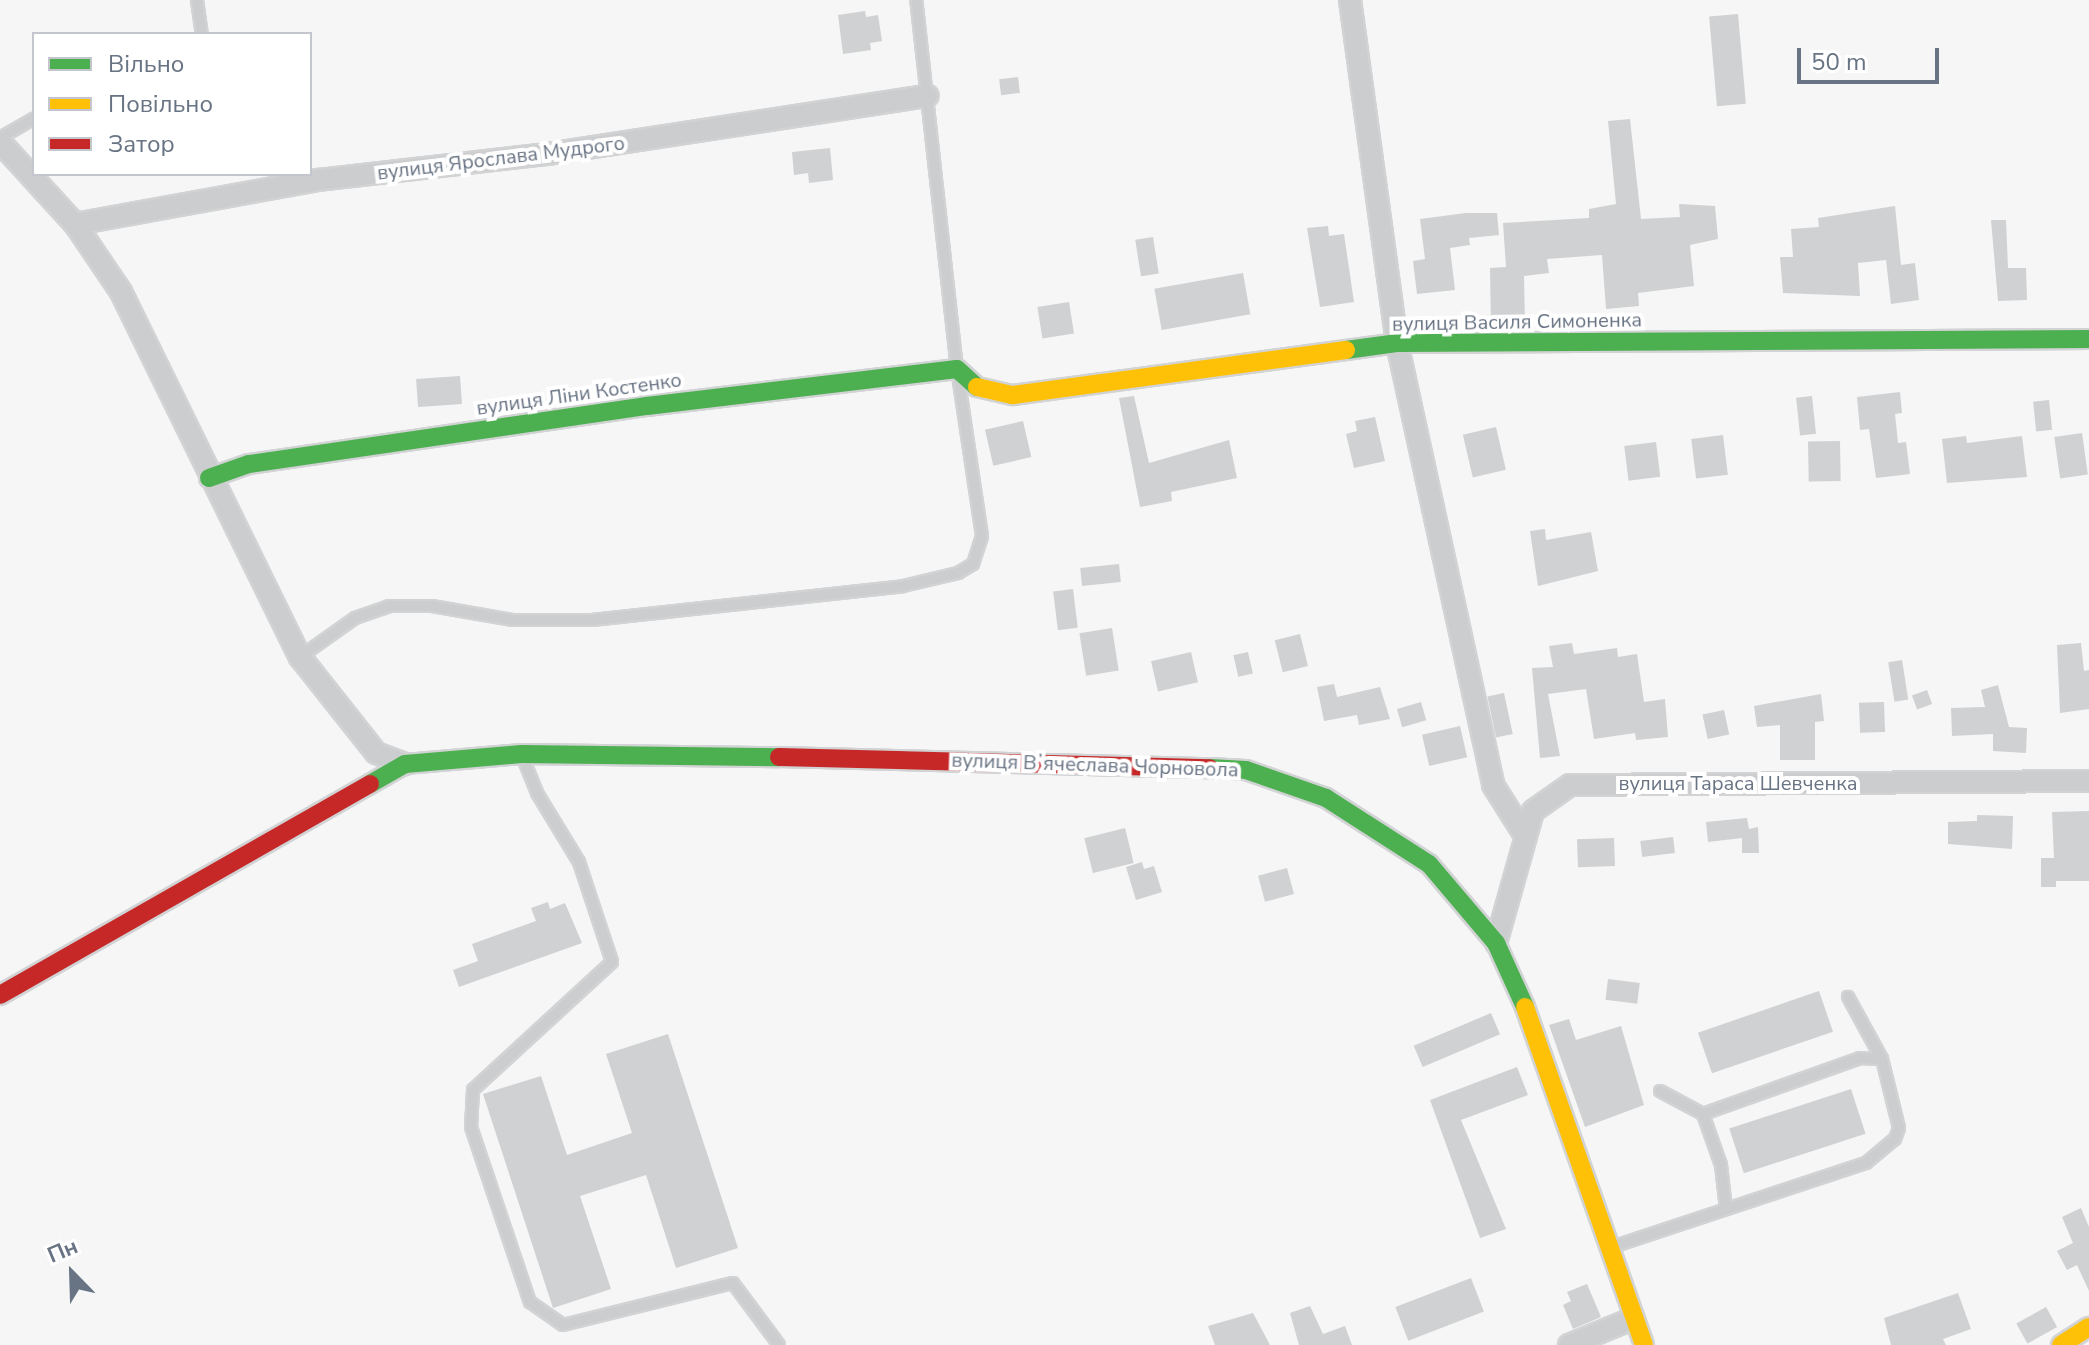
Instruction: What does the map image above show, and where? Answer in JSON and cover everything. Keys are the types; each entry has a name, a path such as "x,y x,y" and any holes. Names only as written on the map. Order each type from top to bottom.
{"street":[{"path":"1350,0 1397,343 1493,785 1524,834"},
{"name":"вулиця Ярослава Мудрого","path":"75,224 318,180 547,154 928,96"},
{"path":"0,140 32,176"},
{"path":"32,176 75,224 121,292 209,478 300,657 376,753 405,764"},
{"name":"вулиця Василя Симоненка","path":"957,369 981,390 1013,395 1397,343 2089,339"},
{"name":"вулиця Ліни Костенко","path":"209,478 249,464 647,406 957,369"},
{"name":"вулиця Вʼячеслава Чорновола","path":"405,764 522,754 1106,762 1246,770 1326,798 1429,864 1496,943 1516,981 1632,1319 1644,1345"},
{"path":"0,995 405,764"},
{"name":"вулиця Тараса Шевченка","path":"1496,943 1524,834 1533,811 1570,785 2089,781"},
{"path":"1569,1345 1632,1319"},
{"path":"2061,1345 2089,1327"}],"lane":[{"path":"197,0 202,32"},
{"path":"300,657 355,618 389,606 432,606 512,620 592,620 903,586 958,573 973,564 982,536 957,369 916,0"},
{"path":"0,140 32,119"},
{"path":"522,754 537,793 579,862 612,962 473,1090 471,1127 530,1302 563,1325 733,1283 779,1345"},
{"path":"1610,1248 1866,1163 1895,1139 1899,1128 1882,1059 1848,997"},
{"path":"1703,1114 1860,1058 1882,1059"},
{"path":"1660,1091 1703,1114 1721,1165 1726,1209"}],"building":[{"path":"865,11 866,17 878,15 882,41 870,43 871,50 843,54 838,15"},
{"path":"1738,14 1746,104 1717,106 1709,17"},
{"path":"1018,77 1020,93 1001,95 999,79"},
{"path":"1630,119 1641,219 1680,217 1679,204 1715,206 1718,239 1690,245 1694,286 1638,293 1639,306 1606,309 1602,255 1547,259 1549,273 1524,276 1525,325 1491,325 1490,268 1506,267 1503,223 1589,218 1589,209 1616,204 1608,121"},
{"path":"830,148 833,180 809,183 808,173 794,175 792,152"},
{"path":"1895,206 1901,265 1915,263 1919,300 1891,304 1886,260 1858,263 1860,296 1783,293 1780,257 1793,257 1791,229 1819,227 1818,218"},
{"path":"1466,213 1497,213 1499,235 1469,238 1470,245 1450,248 1455,290 1417,294 1413,261 1425,259 1420,219"},
{"path":"1991,220 2006,220 2008,268 2026,268 2027,300 1998,301"},
{"path":"1328,226 1329,236 1344,234 1354,302 1320,307 1307,228"},
{"path":"1153,237 1159,274 1141,276 1135,240"},
{"path":"1243,273 1250,314 1162,330 1154,289"},
{"path":"1069,302 1074,334 1042,339 1037,307"},
{"path":"460,376 462,404 418,407 416,379"},
{"path":"1900,392 1902,413 1895,414 1898,443 1906,442 1910,474 1876,478 1869,429 1860,430 1857,397"},
{"path":"1134,396 1149,463 1229,440 1237,478 1171,492 1172,501 1140,507 1119,398"},
{"path":"1812,396 1816,434 1800,435 1796,398"},
{"path":"2049,400 2052,430 2036,432 2033,402"},
{"path":"1375,417 1385,461 1354,468 1346,434 1357,431 1355,421"},
{"path":"1023,421 1031,457 993,466 985,430"},
{"path":"1496,427 1506,470 1473,478 1463,435"},
{"path":"2082,433 2088,475 2060,478 2054,437"},
{"path":"1723,435 1728,475 1696,479 1691,439"},
{"path":"1966,436 1967,443 2022,436 2027,477 1947,483 1942,439"},
{"path":"1840,441 1841,481 1809,482 1808,442"},
{"path":"1656,442 1660,477 1629,481 1624,446"},
{"path":"1545,529 1546,540 1591,532 1598,571 1538,586 1530,531"},
{"path":"1119,564 1121,582 1082,586 1080,568"},
{"path":"1073,589 1078,628 1058,630 1053,591"},
{"path":"1112,628 1119,670 1086,676 1079,633"},
{"path":"1300,634 1308,666 1283,672 1275,640"},
{"path":"1572,643 1574,654 1617,648 1618,657 1637,654 1644,702 1665,699 1668,737 1636,740 1635,733 1594,739 1586,689 1548,694 1560,756 1540,758 1532,668 1553,667 1549,646"},
{"path":"2081,643 2084,671 2089,670 2089,709 2060,713 2057,645"},
{"path":"1191,652 1198,682 1158,691 1151,661"},
{"path":"1248,652 1253,673 1238,677 1233,655"},
{"path":"1902,660 1908,700 1894,702 1888,662"},
{"path":"1334,684 1337,697 1380,687 1390,719 1359,725 1357,715 1324,721 1317,687"},
{"path":"1998,685 2009,727 2027,728 2026,753 1993,751 1993,734 1952,736 1951,708 1985,707 1981,690"},
{"path":"1927,690 1932,704 1917,710 1912,695"},
{"path":"1504,693 1513,734 1496,738 1487,697"},
{"path":"1821,694 1824,721 1815,722 1815,760 1780,760 1780,725 1757,727 1754,706"},
{"path":"1421,702 1426,720 1402,727 1397,709"},
{"path":"1884,702 1885,732 1860,733 1859,703"},
{"path":"1724,710 1729,734 1708,739 1702,715"},
{"path":"1460,726 1467,757 1429,766 1422,735"},
{"path":"2089,811 2089,881 2056,881 2056,887 2041,887 2041,858 2054,858 2052,812"},
{"path":"1977,815 2013,816 2012,849 1948,844 1948,822 1977,821"},
{"path":"1747,818 1749,829 1758,827 1759,853 1742,853 1742,838 1708,842 1706,822"},
{"path":"1125,828 1134,863 1093,873 1084,838"},
{"path":"1673,837 1675,853 1642,857 1640,841"},
{"path":"1614,838 1615,866 1578,867 1577,839"},
{"path":"1142,862 1144,869 1154,866 1162,892 1136,900 1126,867"},
{"path":"1287,868 1294,894 1265,902 1258,876"},
{"path":"548,902 550,909 565,903 582,943 459,987 453,970 478,961 472,944 536,921 531,908"},
{"path":"1608,979 1640,983 1637,1004 1605,1000"},
{"path":"1819,991 1833,1032 1712,1073 1698,1033"},
{"path":"1491,1013 1500,1034 1423,1067 1414,1046"},
{"path":"1569,1019 1576,1040 1621,1026 1644,1105 1585,1127 1549,1025"},
{"path":"668,1034 738,1248 676,1268 646,1175 580,1196 611,1289 553,1308 483,1094 541,1076 567,1155 632,1133 606,1054"},
{"path":"1517,1067 1528,1095 1461,1120 1506,1229 1480,1238 1430,1100"},
{"path":"1851,1089 1866,1134 1744,1173 1729,1129"},
{"path":"2081,1208 2089,1227 2089,1291 2077,1265 2067,1270 2057,1251 2073,1243 2062,1217"},
{"path":"1471,1278 1484,1312 1408,1341 1395,1307"},
{"path":"1587,1284 1601,1317 1573,1329 1563,1305 1571,1301 1567,1292"},
{"path":"1958,1293 1971,1329 1943,1339 1946,1345 1891,1345 1884,1318"},
{"path":"1310,1306 1323,1334 1345,1326 1352,1345 1299,1345 1290,1313"},
{"path":"2046,1307 2057,1327 2027,1344 2016,1323"},
{"path":"1253,1313 1270,1345 1215,1345 1208,1326"}],"traffic: fast":[{"path":"1346,350 1397,343 2089,339"},
{"path":"209,478 249,464 647,406 957,369 977,387"},
{"path":"370,784 405,764 522,754 779,757"},
{"path":"1210,768 1246,770 1326,798 1429,864 1496,943 1525,1007"}],"traffic: slow":[{"path":"977,387 1013,395 1346,350"},
{"path":"1525,1007 1644,1345"},
{"path":"2061,1345 2089,1327"}],"traffic: jam":[{"path":"779,757 1210,768"},
{"path":"0,995 370,784"}]}
